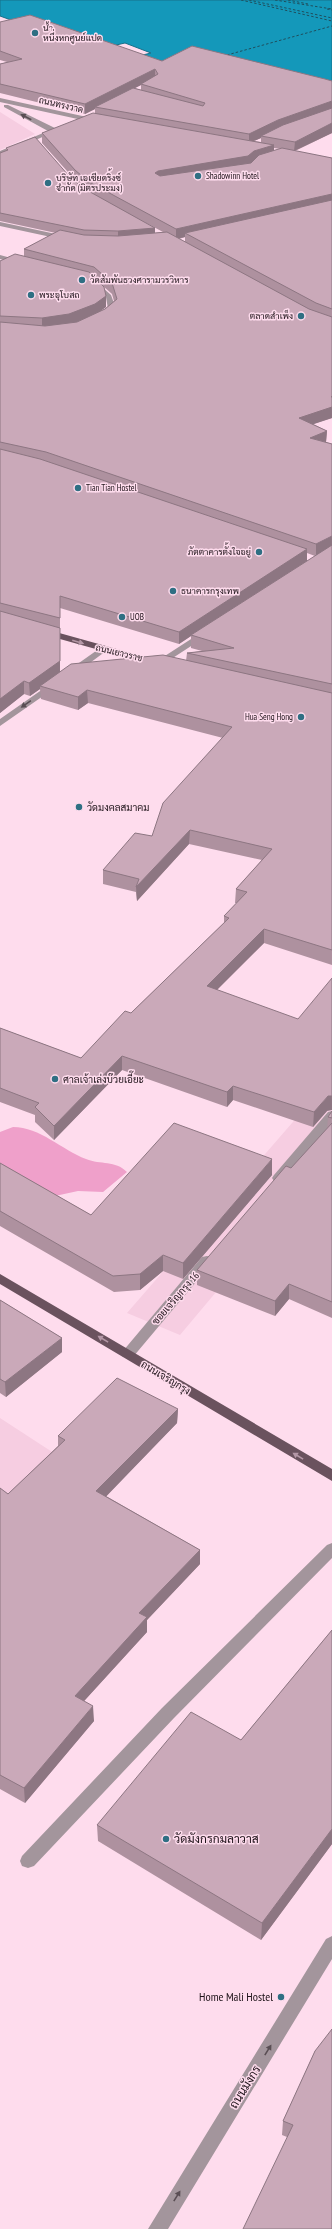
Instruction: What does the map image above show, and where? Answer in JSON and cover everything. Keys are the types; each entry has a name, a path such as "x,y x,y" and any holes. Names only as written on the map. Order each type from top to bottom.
{"main road":[{"name":"ถนนเยาวราช","path":"37,630 174,667"},
{"name":"ถนนเจริญกรุง","path":"0,1278 332,1476"}],"street":[{"name":"ถนนทรงวาด","path":"0,101 82,119 106,122"},
{"name":"ถนนทรงวาด","path":"0,101 53,131"},
{"path":"75,122 96,112"},
{"path":"0,153 60,128"},
{"path":"34,139 39,144"},
{"path":"0,224 76,241"},
{"path":"0,257 30,265"},
{"path":"84,278 92,280 109,296 112,309 99,319"},
{"path":"159,663 212,628"},
{"path":"0,723 103,649"},
{"path":"272,1186 332,1115"},
{"name":"ซอยเจริญกรุง 16","path":"128,1354 215,1252"},
{"path":"28,1861 168,1713 332,1549"},
{"name":"ถนนมังกร","path":"157,2229 332,1944"}],"shaded area":[{"path":"0,112 35,134 0,150"},
{"path":"332,1077 332,1154 180,1335 127,1313"},
{"path":"13,1127 32,1131 86,1159 113,1164 127,1172 103,1192 78,1191 55,1196 0,1173 0,1132"},
{"path":"0,1418 63,1459 0,1533"}],"water":[{"path":"0,0 332,0 332,95 122,60 151,53 125,43 94,50 0,16"}],"building":[{"path":"30,15 162,61 192,46 325,79 332,81 332,101 278,120 249,134 95,107 133,88 203,106 205,103 141,84 158,74 155,69 85,104 0,84 0,64 22,59 0,51 0,22"},
{"path":"332,108 332,123 295,142 261,136 283,125"},
{"path":"93,113 274,145 254,151 248,156 158,171 155,173 160,176 251,163 259,155 282,148 332,158 332,194 176,229 89,182 75,170 42,133"},
{"path":"35,137 69,176 83,188 155,228 118,231 84,230 0,213 0,153 8,150 6,148"},
{"path":"332,200 332,309 316,303 185,233"},
{"path":"60,230 84,235 118,236 167,232 309,309 332,317 332,407 299,418 327,431 310,438 332,444 332,536 316,544 46,452 0,442 0,322 45,326 77,322 105,309 117,299 112,283 94,267 24,249"},
{"path":"15,254 89,272 104,287 106,296 95,304 69,314 42,318 0,316 0,261"},
{"path":"0,449 40,459 307,549 179,632 60,596 60,618 0,603"},
{"path":"332,545 332,684 187,653 234,648 191,635"},
{"path":"0,611 60,628 60,661 29,683 24,681 0,699"},
{"path":"163,655 332,693 332,950 264,929 207,986 298,1019 332,978 332,1096 328,1096 314,1112 233,1086 227,1092 122,1056 54,1126 35,1107 39,1103 0,1088 0,1028 81,1058 125,1011 131,1013 229,918 224,916 247,892 236,889 272,849 190,830 136,887 139,879 103,870 135,833 152,836 163,803 232,727 87,690 78,697 40,686 71,664"},
{"path":"332,1111 332,1118 328,1117"},
{"path":"174,1123 272,1159 183,1263 163,1255 140,1274 113,1276 0,1211 0,1163 91,1215"},
{"path":"332,1123 332,1302 289,1284 275,1301 197,1270 286,1166 291,1168"},
{"path":"0,1300 62,1338 5,1382 0,1379"},
{"path":"117,1378 178,1409 96,1491 200,1550 139,1613 147,1617 75,1696 93,1706 24,1788 0,1775 0,1488 8,1494 65,1440 58,1436"},
{"path":"332,1630 332,1829 262,1923 97,1825 191,1712 241,1740"},
{"path":"332,2029 332,2229 243,2229 293,2125 283,2121 315,2051"}],"ferry route":[{"path":"241,0 332,21"},
{"path":"249,0 332,18"},
{"path":"275,0 332,9"},
{"path":"288,0 308,4"},
{"path":"327,9 332,10"},
{"path":"227,55 332,26"}],"place":[{"name":"น้ำ หนึ่งหกศูนย์แปด","path":"35,33"},
{"name":"Shadowinn Hotel","path":"198,176"},
{"name":"บริษัท เอเซียดริ้งซ์ จำกัด (มิตรประมง)","path":"48,183"},
{"name":"วัดสัมพันธวงศารามวรวิหาร","path":"82,280"},
{"name":"พระอุโบสถ","path":"31,295"},
{"name":"ตลาดสำเพ็ง","path":"301,316"},
{"name":"Tian Tian Hostel","path":"78,488"},
{"name":"ภัตตาคารตั้งใจอยู่","path":"259,552"},
{"name":"ธนาคารกรุงเทพ","path":"173,591"},
{"name":"UOB","path":"122,617"},
{"name":"Hua Seng Hong","path":"301,717"},
{"name":"วัดมงคลสมาคม","path":"79,807"},
{"name":"ศาลเจ้าเล่งบ๊วยเอี๊ยะ","path":"55,1079"},
{"name":"วัดมังกรกมลาวาส","path":"166,1839"},
{"name":"Home Mali Hostel","path":"281,1997"}]}
